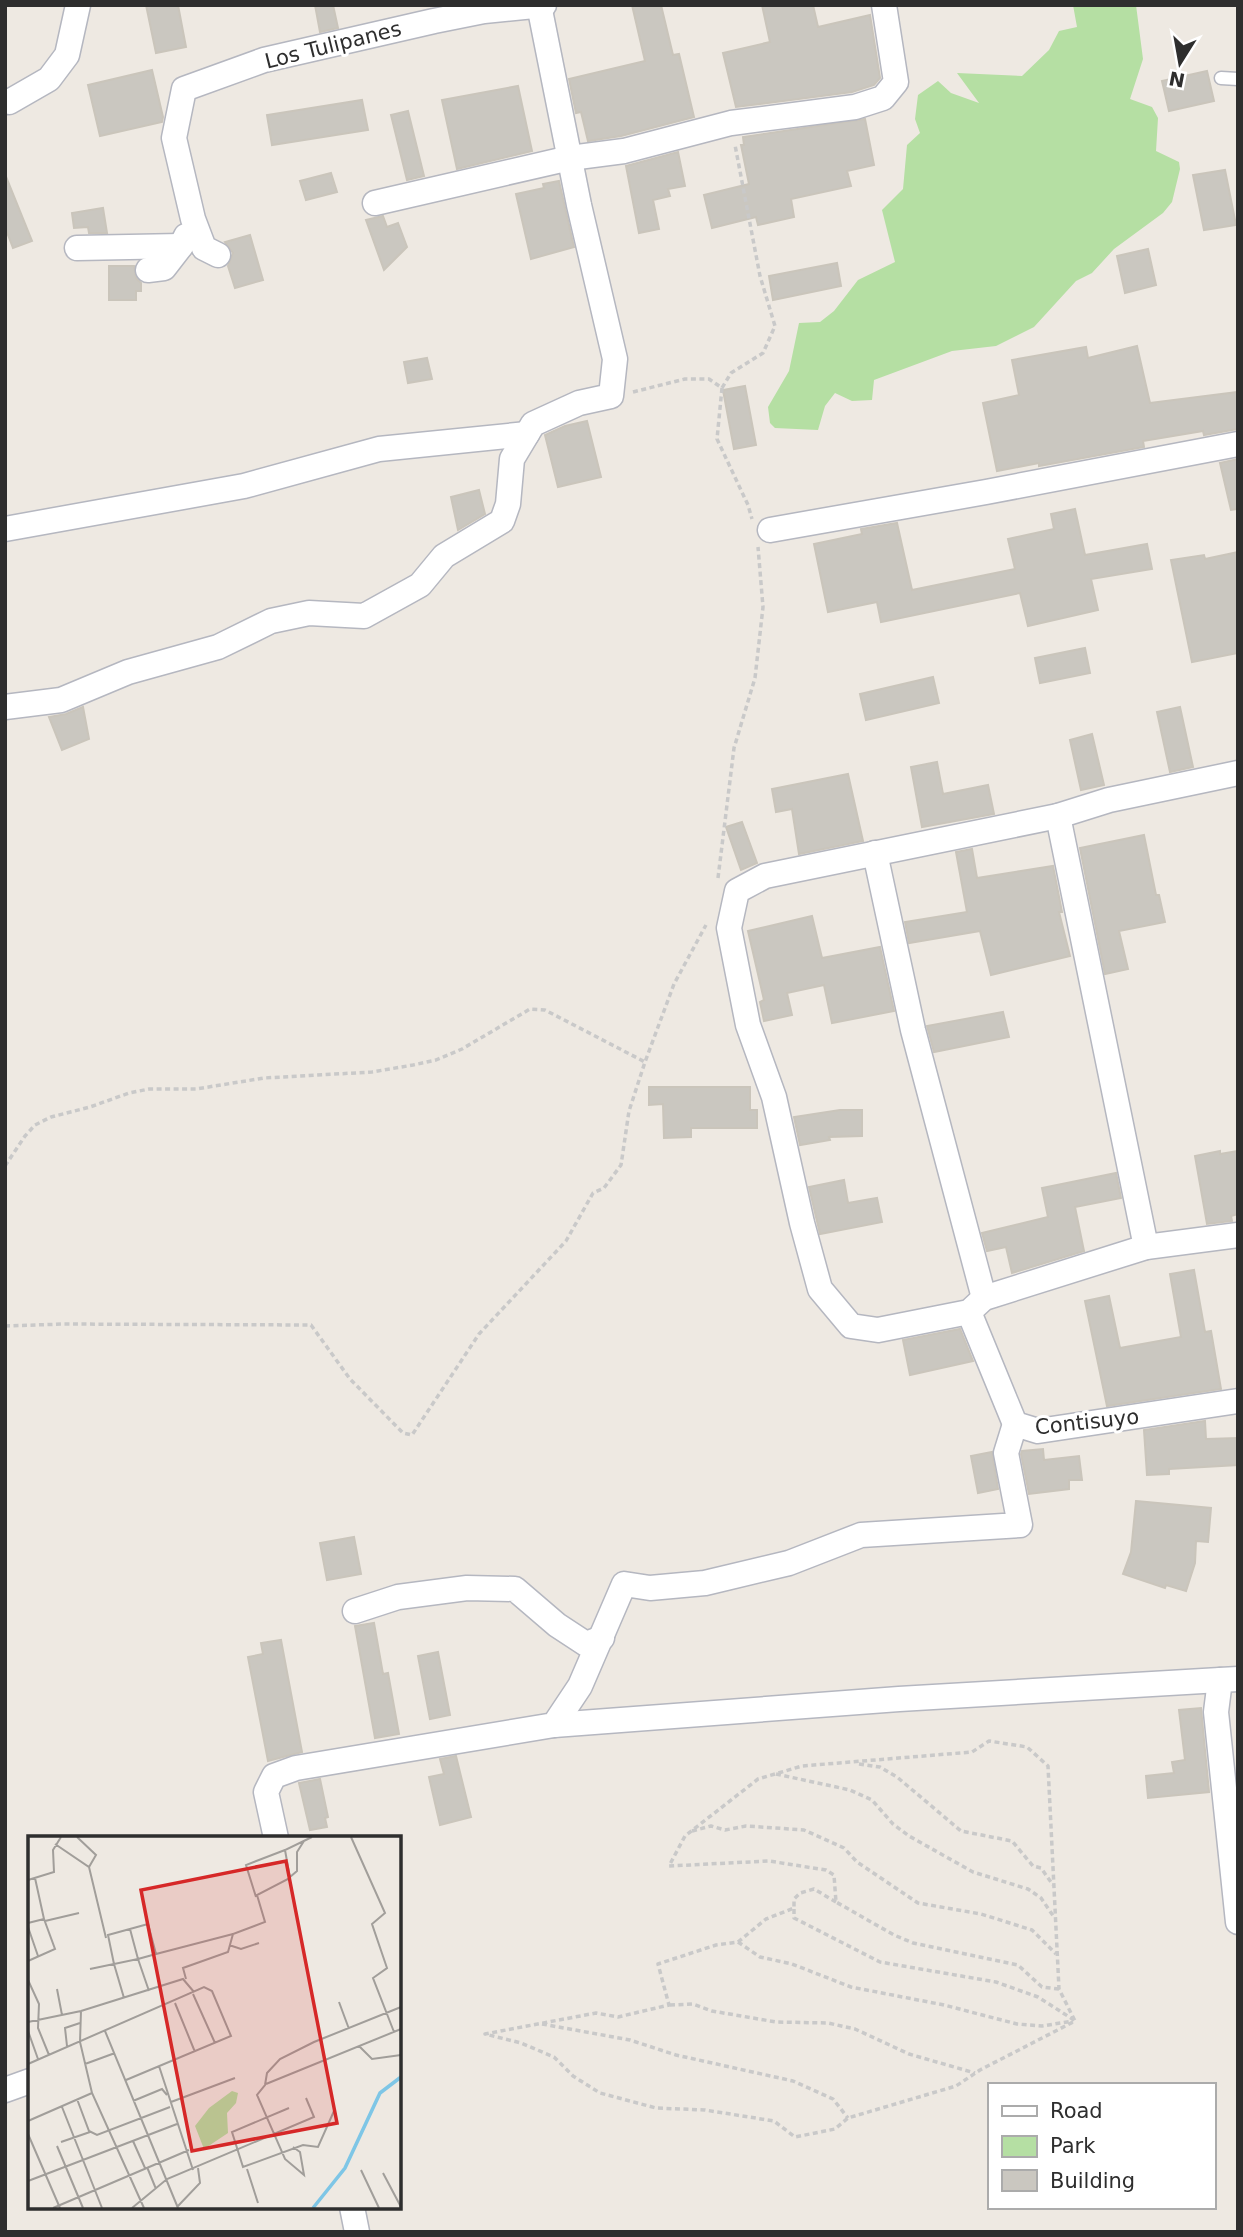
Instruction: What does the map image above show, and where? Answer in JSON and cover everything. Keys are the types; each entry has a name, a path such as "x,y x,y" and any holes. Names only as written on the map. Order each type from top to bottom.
{"street":[{"path":"9,103 48,79 67,55 78,5"},
{"path":"375,203 570,158 624,151 731,123 855,107 883,98 895,82 884,5"},
{"path":"5,707 61,700 128,672 218,647 271,621 310,613 364,616 419,585 444,555 502,521 508,504 512,459 533,424 579,403 611,396 615,359 570,158 540,6"},
{"name":"Los Tulipanes","path":"193,219 174,138 184,89 264,61 434,21 540,6"},
{"path":"148,271 164,268 181,246 193,219"},
{"path":"193,219 204,247 218,255"},
{"path":"77,248 181,246"},
{"path":"5,529 244,486 379,449 527,434"},
{"path":"760,533 1238,444"},
{"path":"1238,773 1109,800 1058,816 765,876 737,891 729,928 748,1025 774,1097 802,1223 820,1289 851,1326 878,1330 976,1305 1146,1247 1238,1235"},
{"path":"1058,816 1146,1247"},
{"name":"Contisuyo","path":"875,853 976,1305 1015,1424 1038,1431 1238,1401"},
{"path":"554,1724 580,1686 624,1584 650,1588 705,1583 789,1563 861,1535 1020,1525 1006,1453 1015,1424"},
{"path":"355,1611 398,1597 467,1588 515,1589 557,1625 586,1644 602,1638"},
{"path":"276,1836 267,1792 274,1776 296,1768 554,1724 1229,1679 1216,1712 1238,1922"},
{"path":"5,2090 28,2082"},
{"path":"352,2209 357,2232"}],"lane":[{"path":"1221,78 1238,79"}],"path":[{"path":"717,883 734,748 755,678 763,607 760,533 717,439 722,388 731,373 763,353 775,326 760,276 731,123"},
{"path":"611,396 685,379 709,379 722,388"},
{"path":"5,1326 311,1325 349,1380 403,1433 412,1436 478,1334 566,1241 593,1193 604,1188 621,1165 629,1111 645,1062 674,984 709,916"},
{"path":"5,1166 35,1125 51,1117 129,1093 149,1089 196,1089 264,1078 372,1072 413,1065 436,1060 469,1046 530,1009 545,1010 645,1062"},
{"path":"836,1902 834,1875 825,1870 769,1861 669,1867 685,1836 758,1779 802,1766 972,1752 989,1741 1027,1747 1048,1766 1059,1989 1075,2021"},
{"path":"853,1763 880,1768 897,1777 961,1831 1012,1841 1033,1866 1041,1868 1054,1886"},
{"path":"775,1774 850,1790 872,1801 893,1824 940,1855 973,1872 1028,1889 1041,1898 1056,1918"},
{"path":"690,1832 711,1826 725,1830 746,1826 804,1830 844,1848 857,1862 918,1903 981,1914 1032,1930 1057,1955"},
{"path":"1059,1989 1042,1987 1018,1965 913,1943 814,1889 800,1893 794,1899 794,1918 880,1962 996,1982 1038,1997 1075,2021"},
{"path":"669,2005 658,1964 716,1945 738,1942 766,1919 794,1908"},
{"path":"738,1942 760,1957 792,1964 851,1987 944,2005 1017,2024 1042,2026 1075,2021"},
{"path":"975,2073 909,2054 855,2029 828,2023 776,2022 712,2011 693,2004 669,2005 618,2017 596,2013 485,2034 521,2043 554,2057 573,2076 600,2093 656,2108 705,2110 774,2121 795,2137 835,2129 848,2118 956,2086 975,2073 1075,2021"},
{"path":"542,2023 630,2040 676,2055 793,2081 833,2099 848,2118"}],"green space":[{"path":"1073,5 1136,5 1143,59 1130,99 1152,107 1158,118 1156,151 1179,162 1180,169 1172,202 1163,213 1114,249 1092,273 1076,281 1034,327 996,346 952,351 874,380 872,400 852,401 835,393 825,406 818,430 775,428 770,423 768,407 789,371 799,323 820,322 834,311 858,280 895,262 882,210 903,189 907,145 920,133 915,119 918,95 938,81 951,93 979,103 957,73 1022,76 1049,50 1059,31 1077,27"}],"building":[{"path":"146,5 178,5 186,47 156,53"},
{"path":"315,5 333,5 338,28 320,32"},
{"path":"632,5 661,5 673,55 679,54 694,117 621,136 588,141 581,112 576,113 569,79 645,61"},
{"path":"762,5 813,5 818,27 870,15 880,78 874,85 852,92 736,107 723,53 770,42"},
{"path":"152,70 162,122 100,136 88,85"},
{"path":"1207,71 1214,101 1169,111 1162,81"},
{"path":"518,86 532,151 457,169 442,100"},
{"path":"362,100 368,130 272,145 267,115"},
{"path":"408,111 424,176 407,180 391,115"},
{"path":"865,119 874,165 847,171 851,186 791,199 794,217 758,225 756,217 712,228 704,195 749,184 741,145 744,145 743,137"},
{"path":"678,152 685,186 668,189 670,196 653,200 659,229 639,233 626,166"},
{"path":"1225,170 1236,225 1204,230 1193,175"},
{"path":"331,173 337,192 306,200 300,181"},
{"path":"5,174 32,241 13,248 5,227"},
{"path":"559,181 574,247 531,259 516,194 544,188 543,184"},
{"path":"103,208 107,233 89,233 88,227 74,228 72,213"},
{"path":"383,216 387,227 398,223 407,247 384,270 366,220"},
{"path":"250,235 263,280 235,288 228,266 233,253 225,242"},
{"path":"1148,249 1156,285 1125,293 1117,256"},
{"path":"837,263 841,286 773,300 769,276"},
{"path":"109,266 134,266 136,278 141,283 141,291 136,291 136,300 109,300"},
{"path":"1137,346 1150,403 1238,392 1238,429 1204,435 1203,431 1143,441 1144,447 997,471 983,403 1019,395 1012,360 1086,347 1088,358"},
{"path":"427,358 432,379 408,383 404,362"},
{"path":"745,386 756,445 734,449 723,390"},
{"path":"587,421 601,477 558,487 545,435 565,426"},
{"path":"1238,459 1238,509 1231,510 1220,463"},
{"path":"479,490 485,514 458,530 451,497"},
{"path":"1075,509 1085,555 1147,544 1152,569 1091,579 1098,610 1028,626 1020,593 881,622 877,602 828,612 814,544 862,534 861,529 897,523 912,590 1015,569 1008,539 1054,529 1051,514"},
{"path":"1238,552 1238,653 1192,662 1171,560 1204,555 1205,559"},
{"path":"1085,648 1090,673 1040,683 1035,658"},
{"path":"933,677 939,703 866,720 860,694"},
{"path":"83,707 89,739 62,750 49,717"},
{"path":"1180,707 1193,767 1170,772 1157,712"},
{"path":"1092,734 1104,785 1081,790 1070,740"},
{"path":"937,762 943,794 988,785 994,814 922,827 911,767"},
{"path":"848,774 863,841 799,854 792,809 776,812 772,789"},
{"path":"742,822 757,863 741,870 726,827"},
{"path":"1144,835 1156,895 1159,895 1165,922 1119,931 1128,969 1105,974 1080,848"},
{"path":"972,849 977,878 1053,866 1062,912 1059,912 1070,956 991,975 980,931 909,943 905,922 967,912 956,852"},
{"path":"812,916 822,958 880,947 894,1011 832,1023 824,985 787,993 792,1015 764,1021 760,1002 764,1000 748,931"},
{"path":"1003,1012 1009,1037 934,1052 927,1026"},
{"path":"649,1087 750,1087 750,1110 757,1110 757,1128 691,1128 691,1137 664,1138 663,1104 649,1105"},
{"path":"840,1110 862,1110 862,1136 829,1137 830,1140 800,1145 794,1117"},
{"path":"1220,1151 1220,1154 1238,1151 1238,1214 1231,1216 1232,1221 1207,1224 1195,1156"},
{"path":"1116,1173 1121,1198 1075,1207 1084,1251 1012,1273 1006,1247 987,1251 982,1233 1048,1217 1042,1188"},
{"path":"844,1180 848,1203 877,1198 882,1222 820,1234 809,1187"},
{"path":"1194,1270 1205,1332 1211,1331 1221,1389 1107,1406 1085,1301 1109,1296 1120,1348 1181,1337 1170,1274"},
{"path":"960,1329 973,1361 910,1375 903,1340"},
{"path":"1205,1421 1206,1439 1238,1438 1238,1465 1169,1469 1169,1474 1147,1475 1144,1430"},
{"path":"1043,1449 1044,1460 1079,1456 1082,1480 1069,1480 1069,1489 1029,1494 1021,1454 1022,1451"},
{"path":"992,1452 998,1489 978,1493 971,1456"},
{"path":"1136,1501 1211,1508 1208,1542 1196,1541 1195,1563 1186,1591 1166,1585 1165,1588 1123,1574 1131,1552"},
{"path":"354,1537 361,1574 327,1580 320,1543"},
{"path":"374,1623 383,1674 388,1673 399,1734 375,1738 355,1626"},
{"path":"281,1640 302,1752 268,1761 248,1657 263,1654 261,1643"},
{"path":"438,1652 450,1715 430,1719 418,1656"},
{"path":"1201,1708 1209,1792 1148,1798 1146,1776 1174,1773 1172,1762 1185,1760 1179,1710"},
{"path":"456,1756 471,1817 440,1825 429,1777 444,1774 440,1759"},
{"path":"320,1779 328,1817 325,1818 327,1827 310,1830 299,1783"}]}
